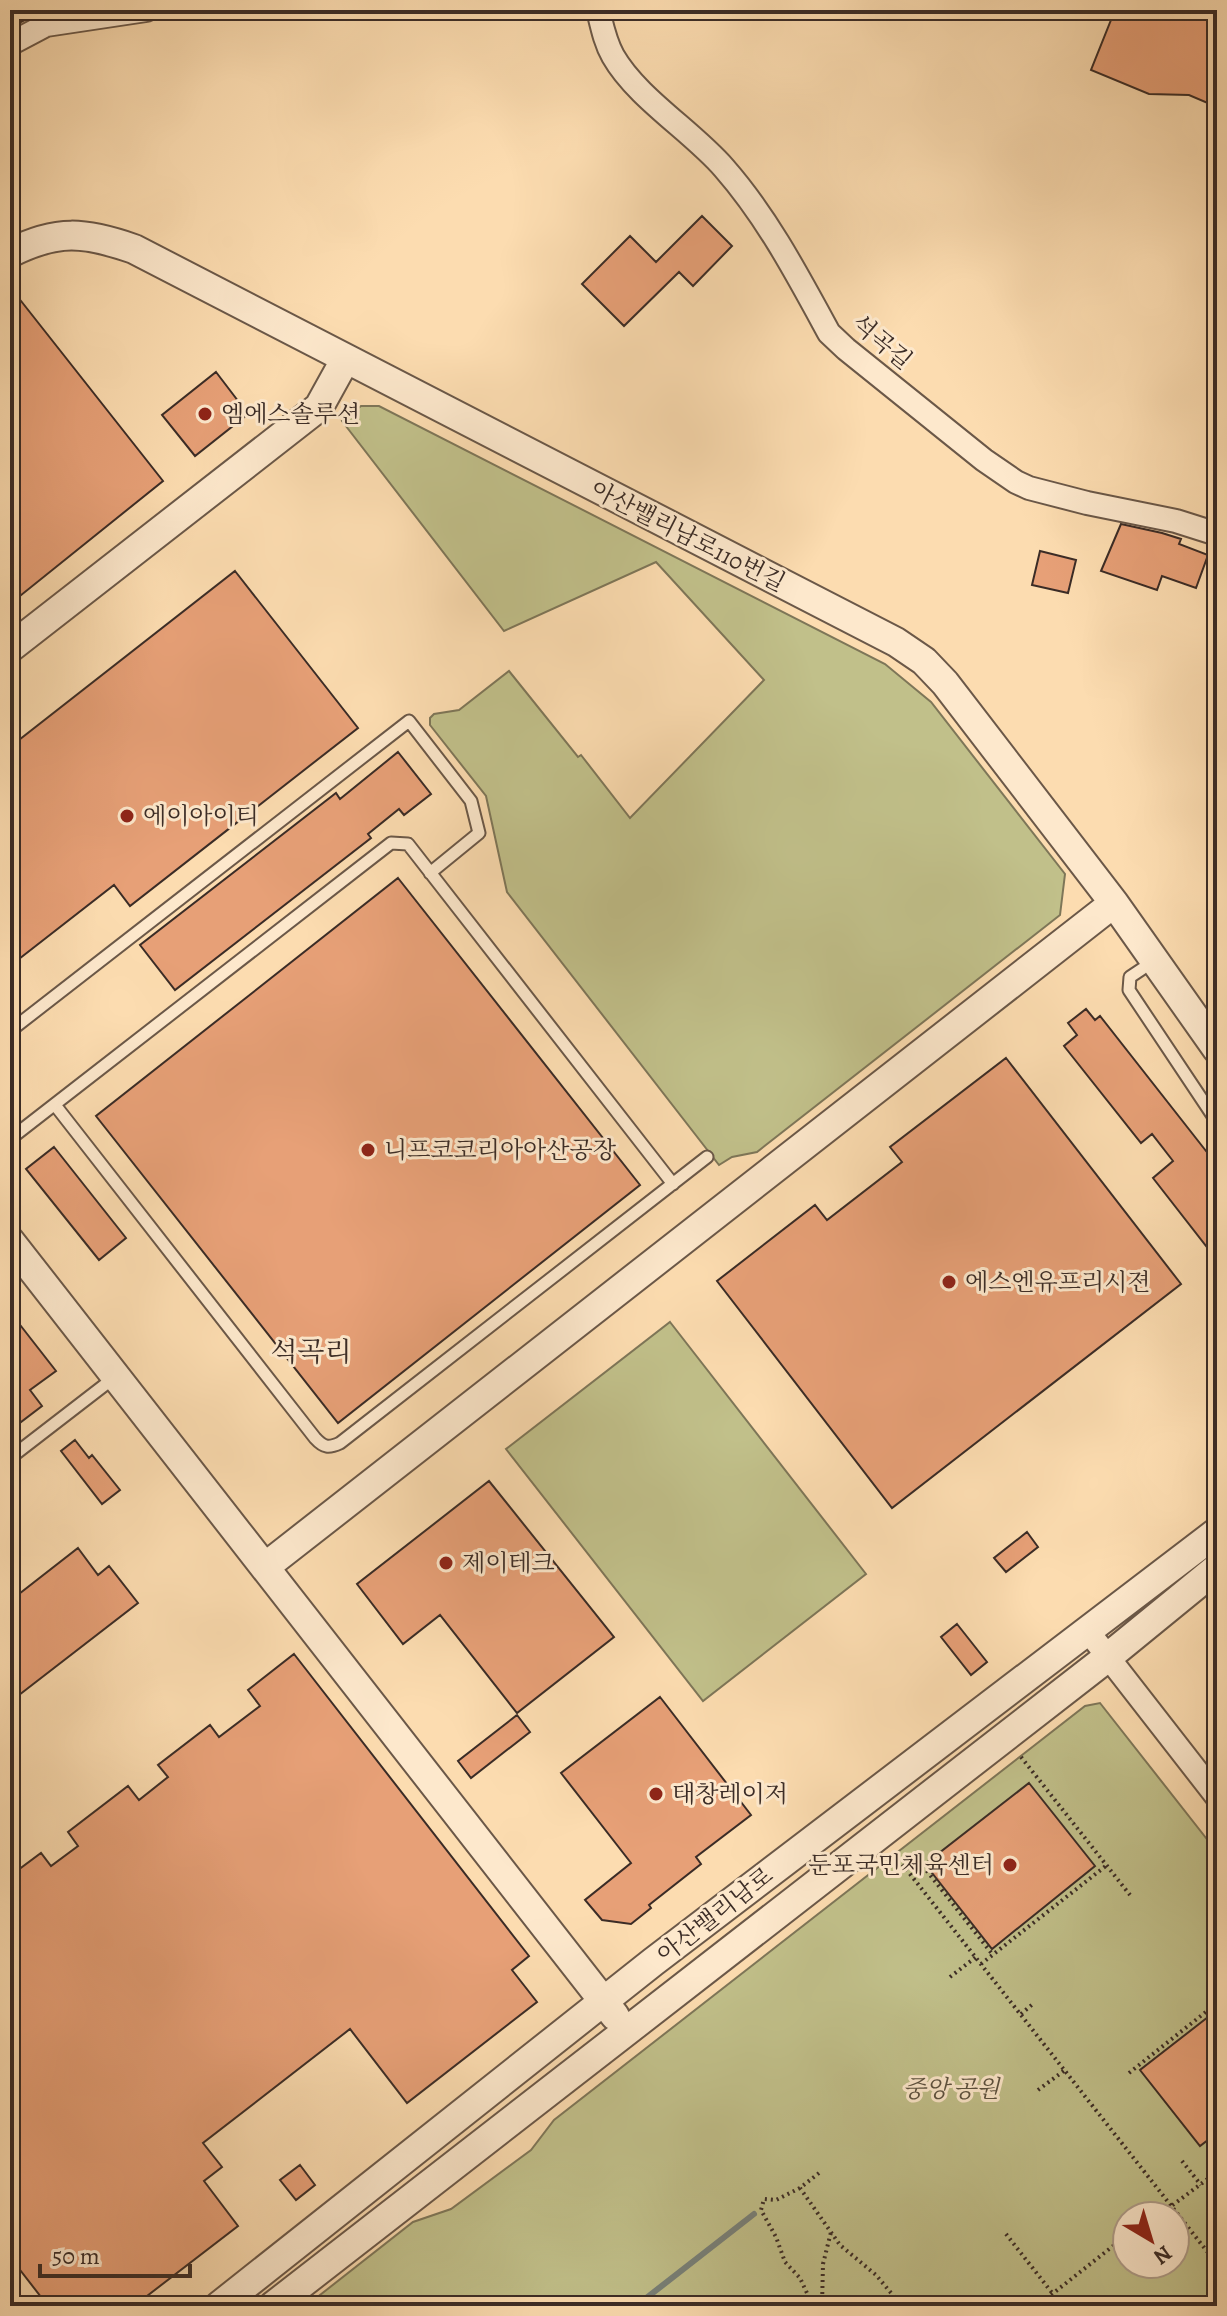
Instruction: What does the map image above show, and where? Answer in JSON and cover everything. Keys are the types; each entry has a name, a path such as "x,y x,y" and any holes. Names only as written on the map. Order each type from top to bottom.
{"street":[{"path":"10,42 46,25 146,10"},
{"name":"석곡길","path":"598,10 605,40 613,57 629,77 723,166 751,201 829,333 846,349 1016,482 1087,503 1176,521 1217,534"},
{"name":"아산밸리남로110번길","path":"10,253 34,241 74,233 103,238 134,249 896,642 924,661 945,683 1114,903 1217,1049"},
{"path":"10,648 319,407 345,360"},
{"path":"265,1567 1114,903"},
{"path":"10,1241 627,2031"},
{"path":"1182,1558 1203,1526 1217,1513"},
{"name":"아산밸리남로","path":"219,2306 653,1962 1217,1532"},
{"name":"아산밸리남로","path":"273,2306 1108,1657 1217,1568"},
{"path":"1087,1630 1217,1797"}],"lane":[{"path":"10,1031 409,721 471,801 479,833 430,873"},
{"path":"10,1139 391,843 408,844 673,1184"},
{"path":"1142,969 1130,977 1129,990 1217,1122"},
{"path":"55,1105 315,1438 321,1445 329,1447 340,1443 707,1157"},
{"path":"10,1458 116,1376"}],"path":[{"path":"1021,1757 1130,1895"},
{"path":"895,1855 1167,2200"},
{"path":"981,1964 1107,1865"},
{"path":"923,1866 993,1955"},
{"path":"950,1977 976,1957"},
{"path":"1021,2014 1034,2003"},
{"path":"1129,2073 1217,2003"},
{"path":"1038,2090 1065,2070"},
{"path":"1182,2161 1201,2185"},
{"path":"1182,2200 1217,2172"},
{"path":"813,2306 800,2278 785,2262 761,2210 764,2199 776,2200 800,2188 819,2173"},
{"path":"800,2188 840,2245 876,2275 902,2306"},
{"path":"1191,2230 1217,2264"},
{"path":"822,2306 823,2264 831,2232"},
{"path":"1006,2234 1053,2294"},
{"path":"1037,2306 1111,2248"}],"green space":[{"path":"361,406 379,406 885,664 931,702 1065,874 1060,915 757,1152 732,1157 719,1165 507,892 486,796 430,725 430,718 434,714 459,710 509,671 630,818 764,680 656,562 504,631 342,421"},
{"path":"670,1322 866,1574 703,1701 506,1449"},
{"name":"중앙 공원","path":"1100,1703 1217,1852 1217,2306 306,2306 413,2222 451,2209 531,2150 554,2120 1085,1706"}],"building":[{"path":"11,10 52,10 40,12 17,24"},
{"path":"1115,10 1217,10 1217,107 1189,95 1149,94 1091,70"},
{"path":"702,216 732,246 693,286 679,272 624,326 582,284 630,236 656,262"},
{"path":"10,287 163,481 10,604"},
{"name":"엠에스솔루션","path":"216,372 248,414 195,456 162,415"},
{"path":"1121,524 1181,539 1179,544 1208,555 1196,588 1162,576 1157,590 1101,571"},
{"path":"1040,551 1076,560 1068,593 1032,585"},
{"name":"에이아이티","path":"235,571 358,728 130,906 114,885 10,966 10,747"},
{"path":"398,752 431,794 404,815 399,809 368,834 371,838 175,990 140,945 336,793 340,799"},
{"name":"니프코코리아아산공장","path":"398,878 640,1185 338,1423 96,1116"},
{"path":"1086,1009 1095,1020 1100,1016 1217,1165 1217,1260 1153,1178 1173,1161 1152,1134 1141,1143 1064,1046 1077,1035 1068,1023"},
{"name":"에스엔유프리시젼","path":"1006,1058 1181,1284 892,1508 717,1281 815,1205 827,1220 902,1162 890,1147"},
{"path":"54,1147 126,1238 99,1260 26,1169"},
{"path":"10,1312 56,1371 30,1390 42,1406 17,1425 10,1416"},
{"path":"75,1440 89,1458 92,1455 120,1490 102,1504 61,1451"},
{"path":"489,1481 614,1637 517,1713 440,1615 403,1644 357,1584"},
{"path":"1027,1532 1038,1547 1006,1572 994,1558"},
{"path":"78,1548 98,1575 109,1566 138,1603 10,1702 10,1601"},
{"path":"957,1624 987,1662 971,1675 941,1637"},
{"path":"294,1654 529,1956 512,1970 537,2002 407,2103 350,2029 203,2143 222,2167 204,2181 238,2226 134,2306 48,2306 10,2257 10,1876 41,1853 51,1866 78,1846 68,1832 128,1786 139,1800 168,1777 158,1765 210,1725 219,1737 260,1706 248,1690"},
{"name":"태창레이저","path":"660,1697 751,1815 696,1857 701,1864 649,1905 651,1908 631,1924 602,1920 585,1900 631,1863 561,1773"},
{"path":"517,1715 530,1732 471,1778 458,1761"},
{"name":"둔포국민체육센터","path":"1029,1783 1095,1866 992,1949 925,1864"},
{"path":"1217,2010 1217,2133 1200,2146 1140,2070"},
{"path":"300,2165 315,2185 296,2200 280,2180"}],"waterway":[{"path":"636,2306 754,2214"}],"place":[{"name":"엠에스솔루션","path":"205,414"},
{"name":"에이아이티","path":"127,816"},
{"name":"니프코코리아아산공장","path":"368,1150"},
{"name":"에스엔유프리시젼","path":"949,1282"},
{"name":"제이테크","path":"446,1563"},
{"name":"태창레이저","path":"656,1794"},
{"name":"둔포국민체육센터","path":"1010,1865"}],"district":[{"name":"석곡리","path":"311,1352"}]}
